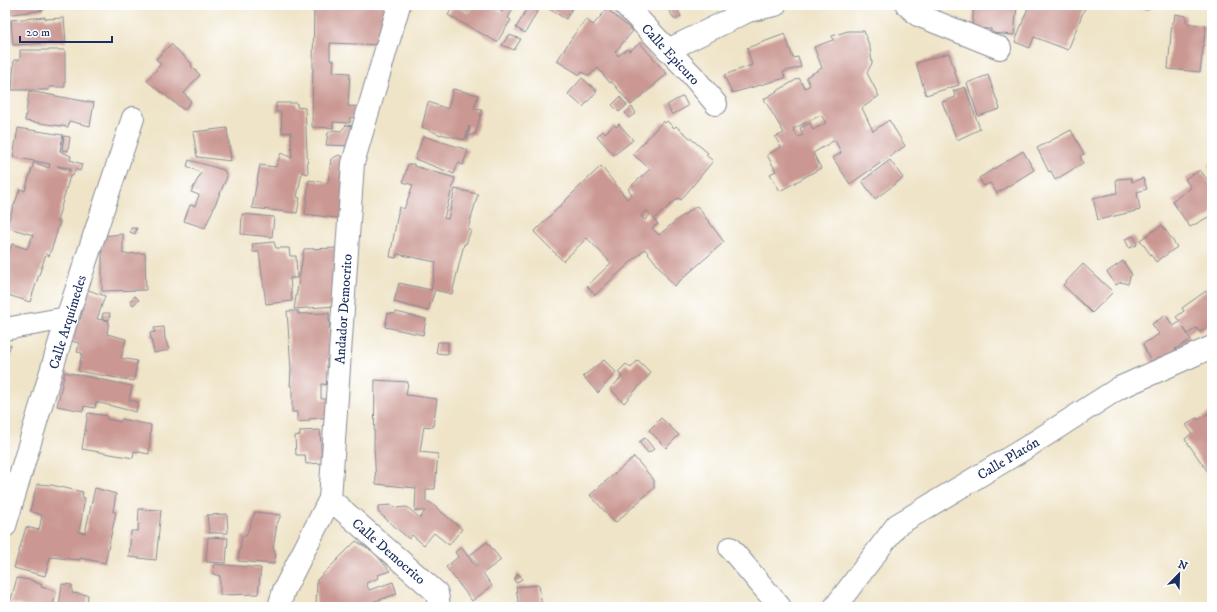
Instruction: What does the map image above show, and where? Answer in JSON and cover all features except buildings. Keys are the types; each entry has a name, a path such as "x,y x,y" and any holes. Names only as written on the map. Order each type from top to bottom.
{"street":[{"name":"Andador Democrito","path":"280,607 284,590 330,499 353,163 399,5"},
{"name":"Calle Epicuro","path":"625,5 692,75 716,104"},
{"path":"668,50 748,11 775,5"},
{"path":"907,5 918,15 1000,48"},
{"name":"Calle Arquímedes","path":"5,526 67,318 133,118"},
{"path":"5,329 67,318"},
{"name":"Calle Platón","path":"835,607 897,524 1024,449 1119,388 1212,347"},
{"name":"Calle Democrito","path":"330,499 437,593 439,607"},
{"path":"730,548 780,607"}]}
